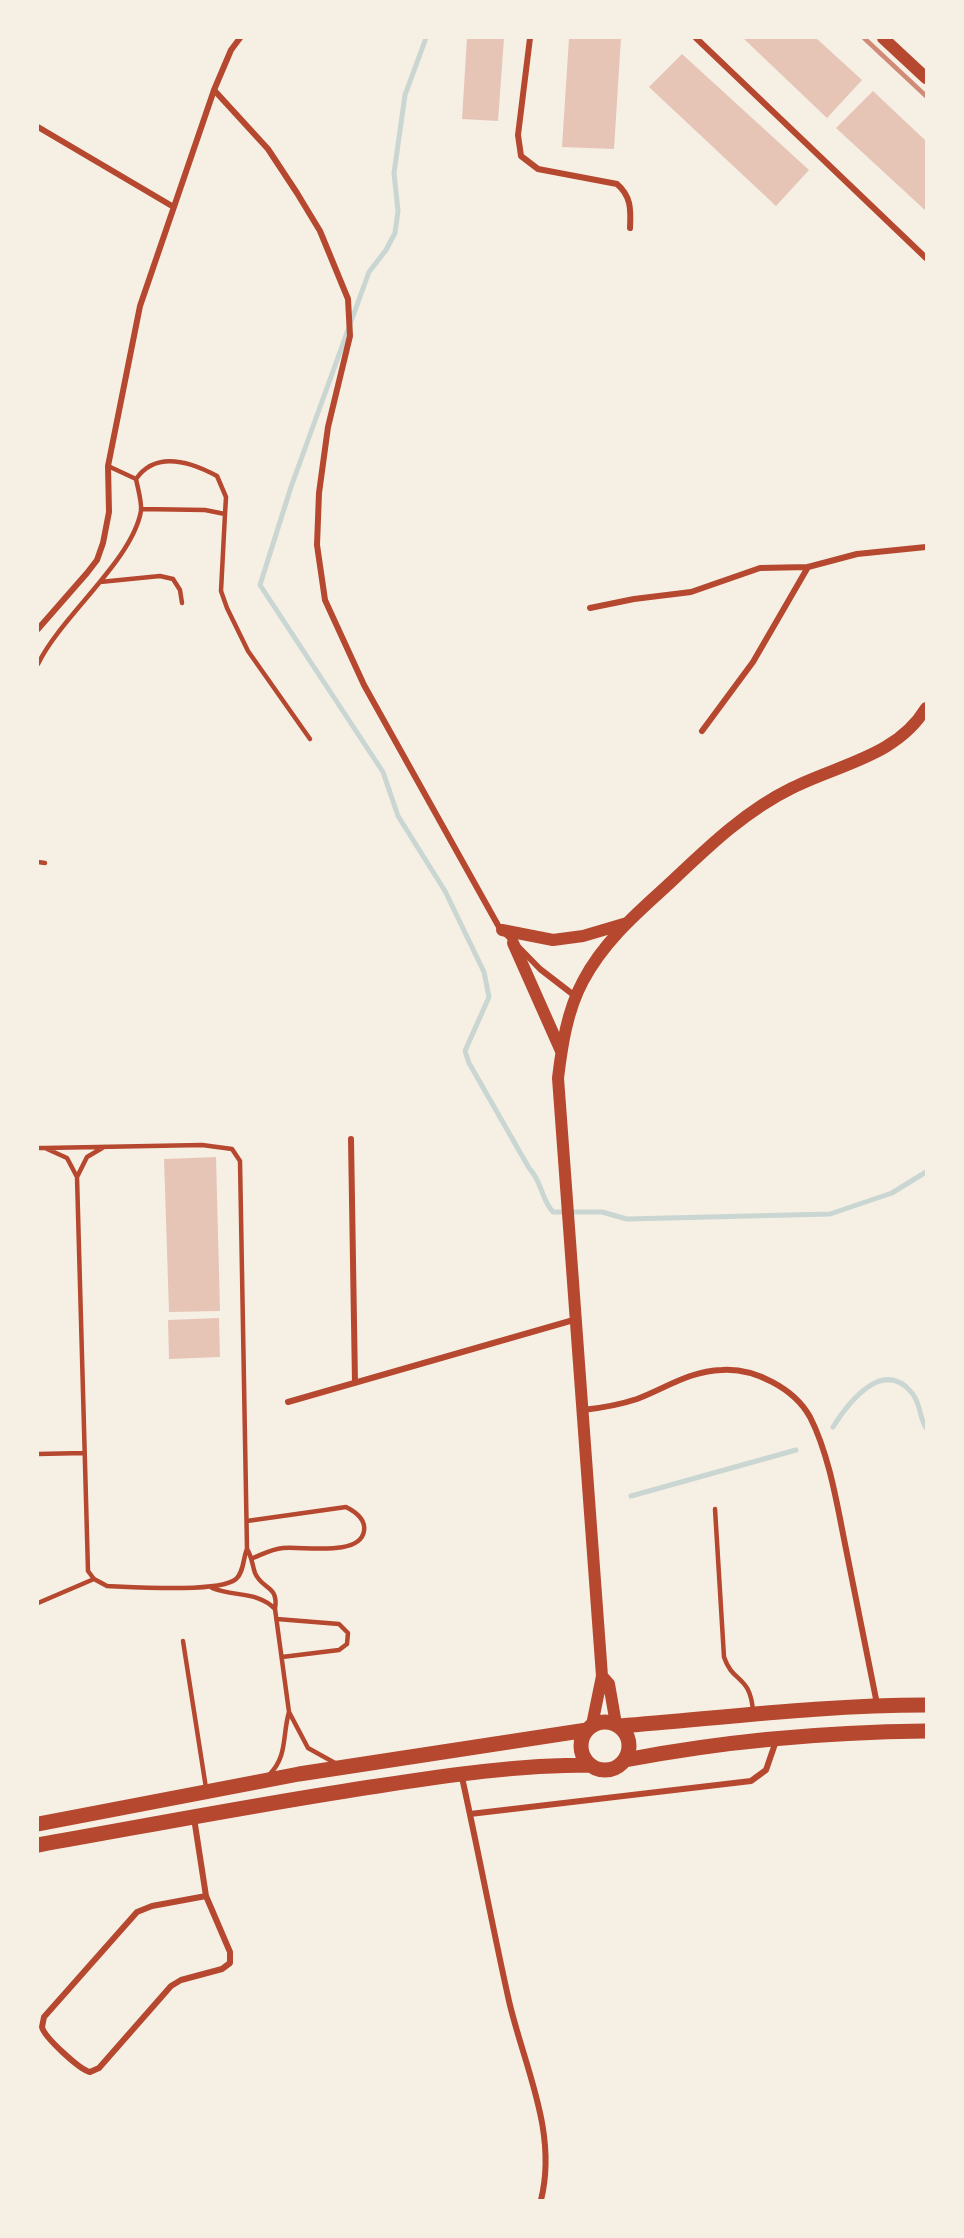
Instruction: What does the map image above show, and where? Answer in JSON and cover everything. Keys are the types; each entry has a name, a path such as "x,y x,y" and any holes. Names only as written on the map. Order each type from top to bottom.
{"main road":[{"path":"883,38 925,73"},
{"path":"590,1765 581,1752 581,1744 589,1727 602,1676 558,1078 561,1051 576,996 596,958 627,923 726,830 766,801 891,744 906,734 924,715"},
{"path":"502,930 553,940 583,936 627,923"},
{"path":"513,942 561,1051"},
{"path":"602,1676 609,1684 618,1725 628,1738 628,1753 625,1760"},
{"path":"38,1824 342,1767 503,1743 589,1727 608,1721 618,1725 877,1705 927,1705"},
{"path":"38,1845 299,1797 461,1773 508,1767 590,1765 604,1770 612,1769 625,1760 732,1743 873,1731 927,1731"}],"street":[{"path":"38,628 97,560 109,512 108,466 140,306 172,206 214,90 231,50 240,38"},
{"path":"530,38 518,135 521,156 538,169 616,184 626,192 631,205 630,228"},
{"path":"696,38 927,258"},
{"path":"214,90 268,149 297,193 320,231 348,299 350,336 328,427 319,493 317,545 325,600 364,685 483,901 513,942 540,969 576,996"},
{"path":"38,127 172,206"},
{"path":"590,608 634,599 691,592 759,568 808,567 857,554 927,547"},
{"path":"702,731 753,662 808,567"},
{"path":"351,1139 355,1383"},
{"path":"288,1402 577,1319"},
{"path":"583,1410 637,1399 693,1374 724,1369 753,1374 778,1385 796,1399 810,1417 836,1494 877,1705"},
{"path":"470,1814 751,1781 766,1770 777,1739"},
{"path":"461,1773 509,2001 543,2124 545,2168 541,2200"},
{"path":"194,1817 206,1896 230,1952 230,1963 222,1969 176,1983 99,2068 90,2072 81,2068 45,2035 42,2026 44,2018 137,1911 206,1896"}],"lane":[{"path":"38,664 71,615 100,582 136,529 141,509 136,479 144,469 175,460 199,466 217,476 226,497 221,591 227,608 248,651 310,740"},
{"path":"108,466 136,479"},
{"path":"141,509 204,510 225,514"},
{"path":"100,582 160,576 173,579 180,590 182,603"},
{"path":"38,862 45,863"},
{"path":"77,1177 87,1157 107,1146"},
{"path":"38,1148 107,1146 224,1148 232,1149 240,1161 247,1549 242,1569 235,1579 212,1588"},
{"path":"45,1148 67,1158 77,1177 88,1571 94,1579 108,1586 212,1588 225,1593 263,1598 275,1610"},
{"path":"38,1454 84,1453"},
{"path":"247,1521 346,1507 358,1514 365,1527 364,1535 356,1544 344,1548 282,1548 253,1558"},
{"path":"716,1509 724,1657 727,1666 750,1688 754,1714"},
{"path":"247,1549 253,1558 257,1576 274,1594 289,1712 308,1748 342,1767"},
{"path":"38,1604 94,1579"},
{"path":"277,1619 339,1624 348,1634 347,1644 339,1650 282,1657"},
{"path":"183,1641 206,1791"},
{"path":"263,1781 282,1758 285,1726 289,1712"}],"building":[{"path":"467,38 504,38 498,121 462,119"},
{"path":"569,38 621,38 614,149 562,147"},
{"path":"743,38 816,38 862,80 827,118"},
{"path":"682,54 809,170 776,206 649,87"},
{"path":"873,91 926,141 926,211 836,128"},
{"path":"216,1157 220,1311 169,1312 164,1159"},
{"path":"219,1318 220,1357 169,1359 168,1320"}],"waterway":[{"path":"426,38 405,95 394,173 398,211 395,233 386,250 369,272 291,487 260,585 383,772 398,816 445,891 484,972 489,997 465,1051 469,1063 537,1179 553,1212 602,1212 627,1219 830,1214 892,1193 926,1172"},
{"path":"833,1427 857,1396 878,1382 890,1380 901,1383 912,1393 926,1428"},
{"path":"631,1496 796,1450"}],"railway":[{"path":"864,38 926,96"}]}
